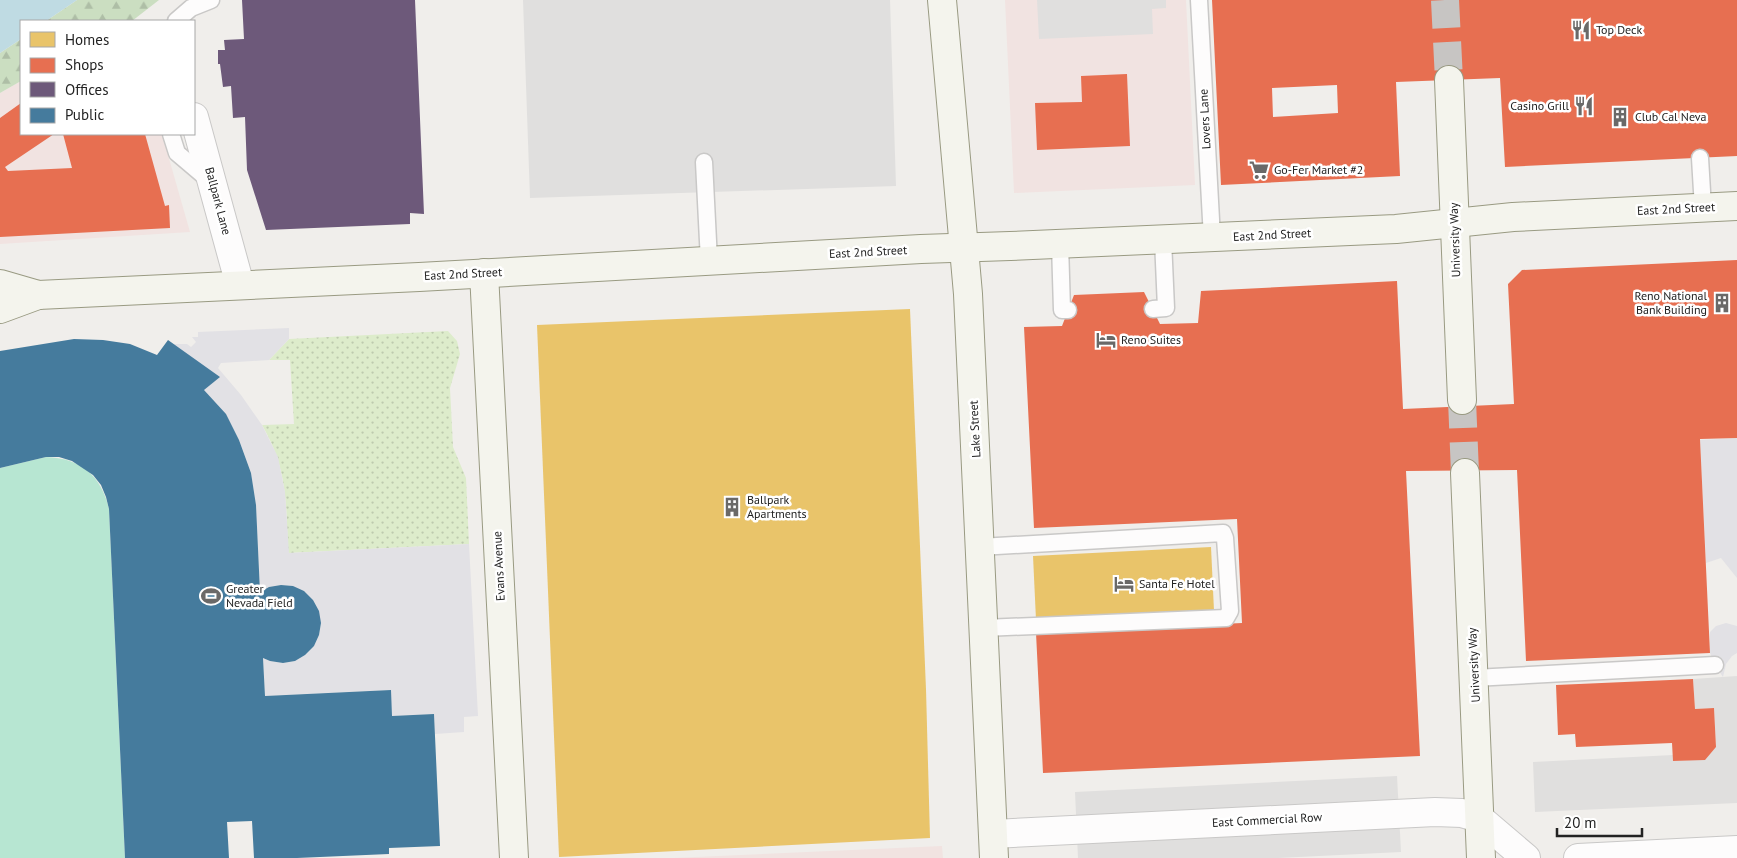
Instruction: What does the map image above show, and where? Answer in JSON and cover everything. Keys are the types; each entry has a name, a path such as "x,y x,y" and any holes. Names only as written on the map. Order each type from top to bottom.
{"main road":[{"name":"Lake Street","path":"942,0 968,294 994,846"},
{"name":"University Way","path":"1448,80 1462,400"},
{"name":"East 2nd Street","path":"0,284 38,296 964,248 1396,229 1513,217 1737,206"},
{"name":"Evans Avenue","path":"484,273 514,858"},
{"path":"0,309 38,296"},
{"name":"University Way","path":"1465,472 1481,858"}],"street":[{"name":"Ballpark Lane","path":"195,121 240,285"},
{"name":"East Commercial Row","path":"994,846 1435,812 1462,813 1479,818 1526,858"},
{"path":"1578,858 1737,850"}],"lane":[{"path":"177,20 191,8 211,0"},
{"name":"Lovers Lane","path":"1199,0 1212,238"},
{"path":"171,135 177,153 213,184"},
{"path":"1700,158 1703,208"},
{"path":"704,162 709,261"},
{"path":"1153,309 1166,308 1163,240"},
{"path":"1060,244 1062,310 1068,310"},
{"path":"980,547 1222,533 1225,538 1230,611 1226,618 984,628"},
{"path":"1474,678 1715,664"}],"shaded area":[{"path":"523,0 890,0 896,186 530,198"},
{"path":"1005,0 1186,0 1195,185 1014,193"},
{"path":"1037,0 1166,0 1166,8 1152,9 1153,34 1039,39"},
{"path":"20,82 20,135 162,135 190,232 0,244 0,93"},
{"path":"289,328 289,339 269,360 221,363 218,368 241,395 262,425 278,457 285,492 289,553 469,544 478,716 464,717 464,732 435,734 434,714 392,716 390,690 265,696 263,658 283,663 295,661 305,655 314,646 319,635 321,623 293,586 269,587 260,592 256,505 251,473 239,440 226,415 204,390 219,377 173,344 187,344 191,347 196,342 192,337 198,337 198,332"},
{"path":"1737,438 1737,578 1721,558 1706,563 1700,440"},
{"path":"1726,623 1737,626 1737,653 1726,664 1723,677 1710,653 1710,632 1716,626"},
{"path":"1737,676 1737,803 1535,812 1533,762 1673,755 1673,761 1705,759 1716,747 1714,708 1695,709 1693,679"},
{"path":"1397,776 1401,852 1278,858 1078,858 1075,792"},
{"path":"942,846 943,858 673,858"}],"green space":[{"path":"77,0 159,0 133,20 47,20"},
{"path":"20,40 20,82 0,93 0,53"},
{"path":"448,331 457,341 460,354 450,388 453,447 466,478 469,544 288,553 286,502 281,472 277,457 262,425 294,424 290,360 269,360 289,339"},
{"path":"46,457 69,461 87,471 101,487 109,509 125,858 0,858 0,468"}],"water":[{"path":"0,0 77,0 47,20 20,20 20,40 0,53"}],"building: Homes":[{"name":"Ballpark Apartments","path":"910,309 926,689 930,838 559,857 537,325"},
{"name":"Santa Fe Hotel","path":"1211,547 1214,611 1036,620 1033,556"}],"building: Shops":[{"path":"1212,0 1737,0 1737,156 1505,167 1500,78 1396,82 1400,176 1221,185","holes":["1337,85 1338,113 1273,117 1272,88"]},
{"path":"1127,74 1130,146 1037,150 1035,103 1082,102 1081,76"},
{"path":"20,104 20,135 53,135 5,167 8,171 72,168 63,135 145,135 165,206 169,205 170,228 0,237 0,118"},
{"path":"1737,260 1737,438 1700,439 1710,653 1526,661 1517,470 1406,471 1420,756 1043,773 1036,633 1242,623 1237,519 1034,528 1024,327 1062,326 1074,295 1144,292 1160,324 1198,323 1201,291 1397,281 1403,409 1514,404 1508,284 1522,270"},
{"path":"1693,679 1695,709 1714,708 1716,747 1705,760 1673,761 1672,743 1576,747 1575,734 1558,735 1556,685"}],"building: Offices":[{"path":"242,0 415,0 424,214 410,213 410,224 266,230 247,170 245,117 233,118 231,86 223,87 220,64 218,64 218,50 225,50 224,40 244,39"}],"building: Public":[{"name":"Greater Nevada Field","path":"74,339 103,340 130,344 157,355 168,340 220,377 204,390 226,414 239,440 251,473 256,505 260,592 269,587 281,585 293,586 304,591 313,600 319,611 321,623 319,635 314,646 305,655 295,661 283,663 263,658 265,696 391,690 392,716 434,714 440,846 389,848 389,854 254,858 252,821 227,822 229,858 125,858 109,509 106,497 101,485 93,475 72,461 59,457 46,457 0,468 0,351"}],"tunnel":[{"path":"1445,0 1449,80"},
{"path":"1462,400 1465,473"}],"place":[{"name":"Top Deck","path":"1581,30"},
{"name":"Casino Grill","path":"1584,106"},
{"name":"Club Cal Neva","path":"1620,117"},
{"name":"Go-Fer Market #2","path":"1259,170"},
{"name":"Reno National Bank Building","path":"1722,303"},
{"name":"Reno Suites","path":"1106,340"},
{"name":"Ballpark Apartments","path":"732,507"},
{"name":"Santa Fe Hotel","path":"1124,584"},
{"name":"Greater Nevada Field","path":"211,596"}]}
